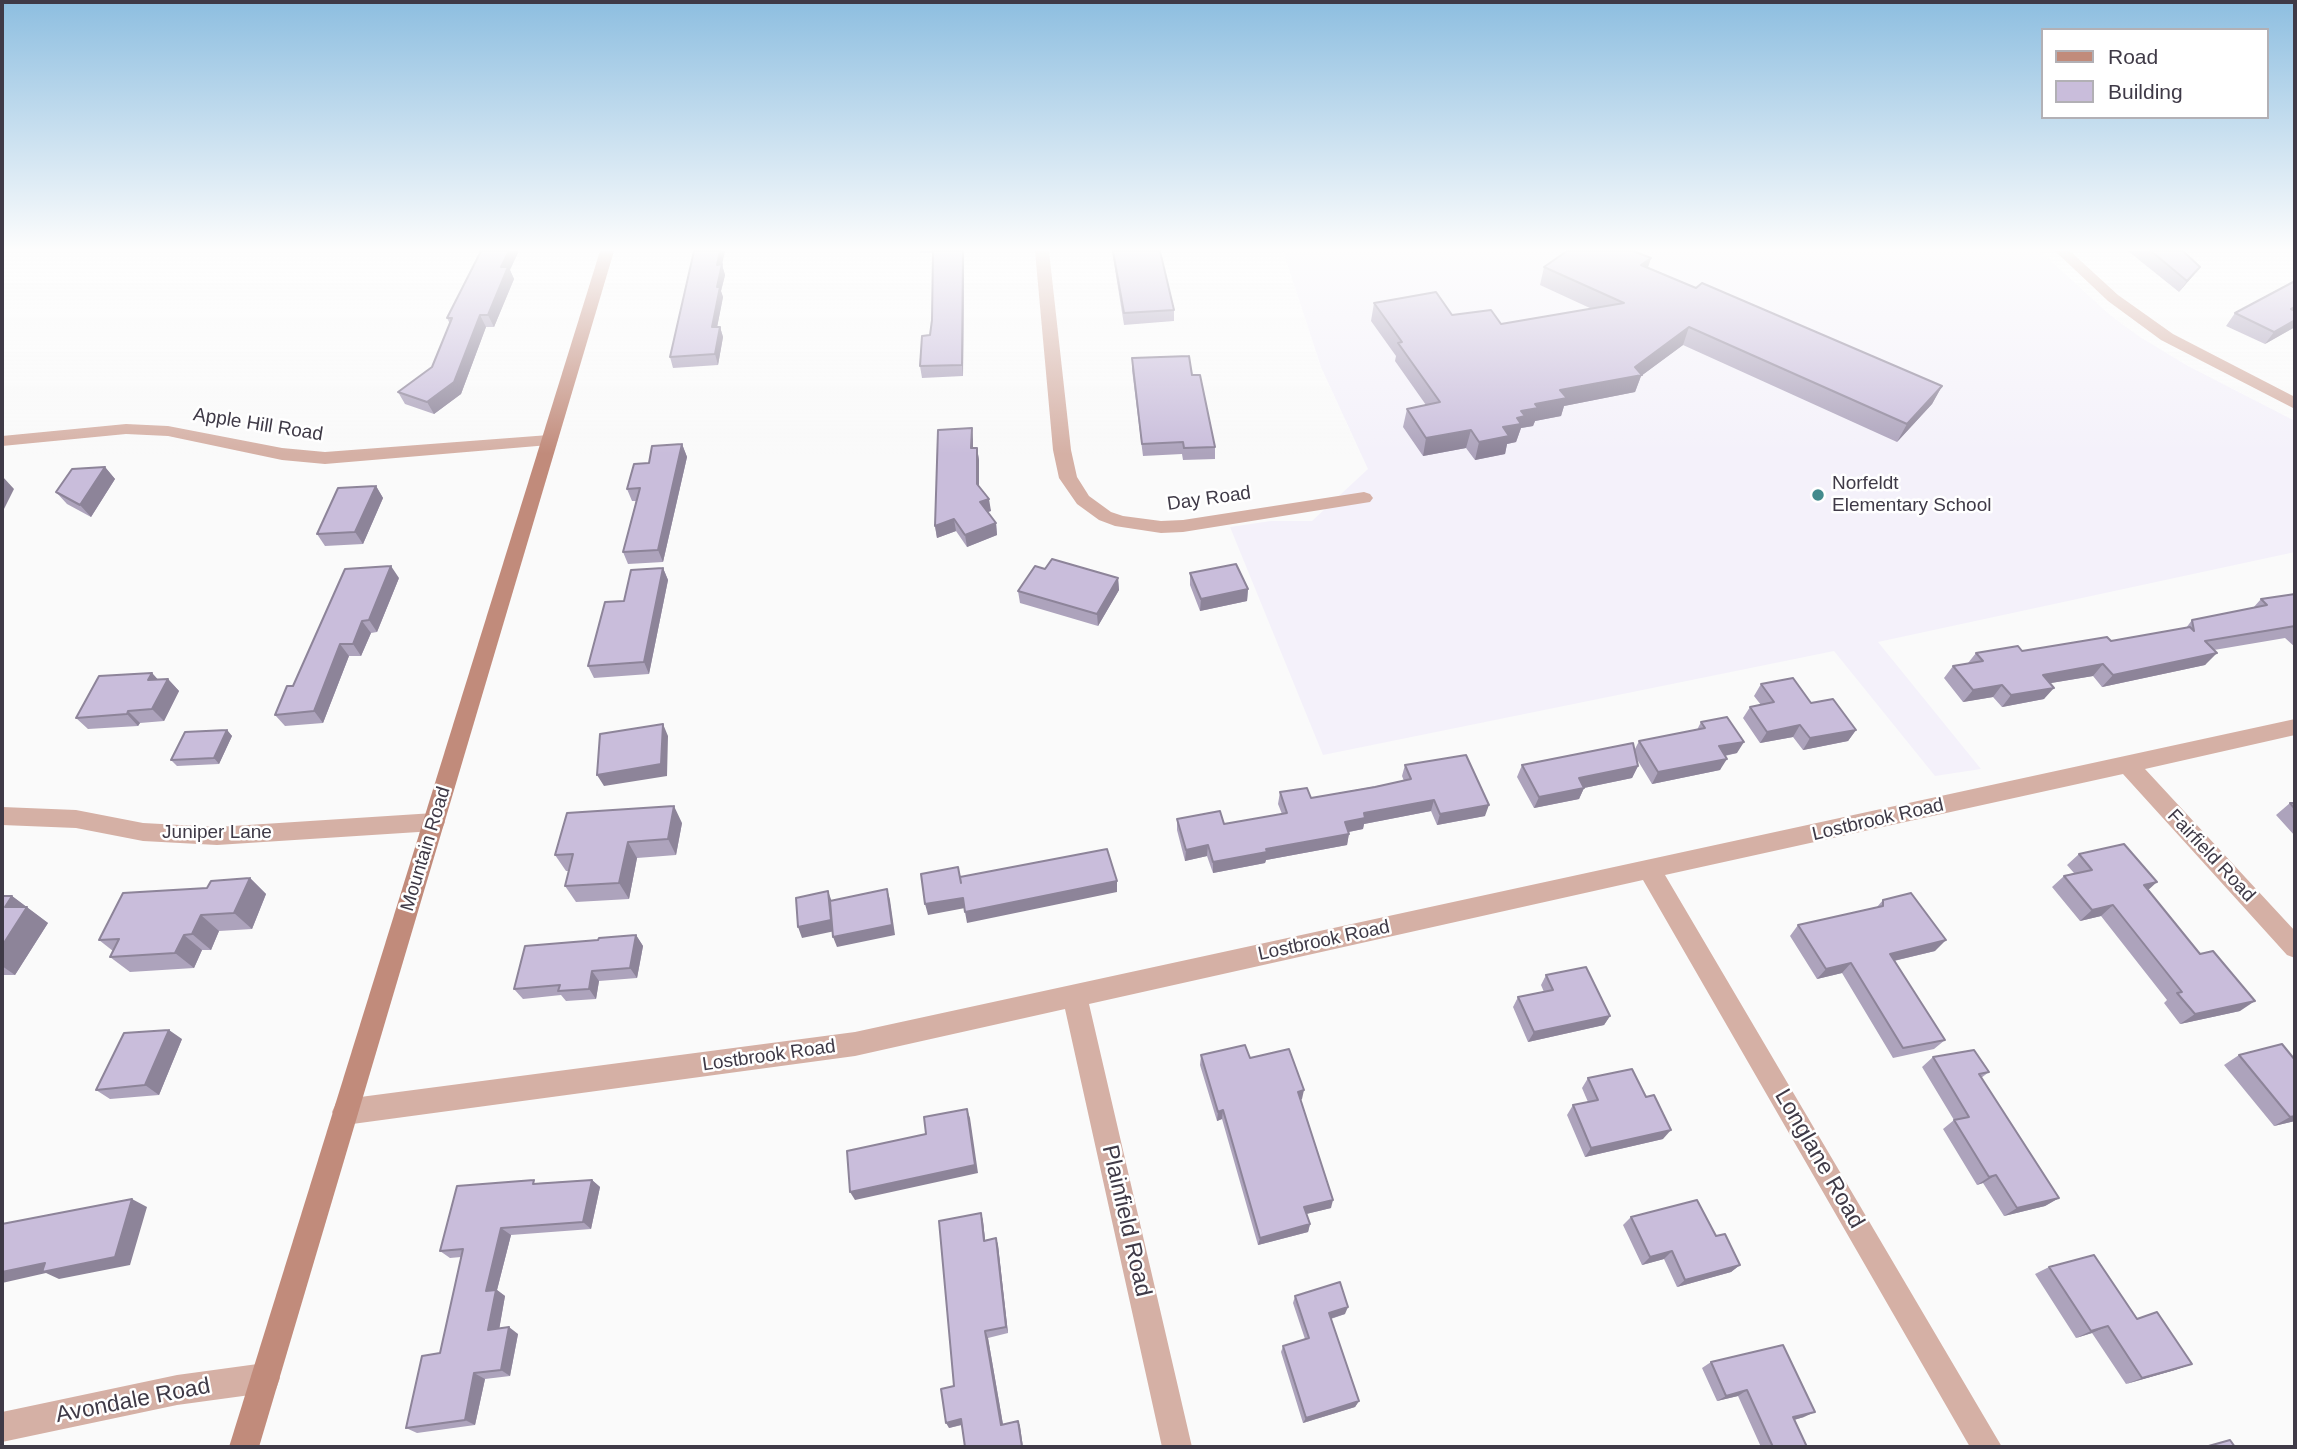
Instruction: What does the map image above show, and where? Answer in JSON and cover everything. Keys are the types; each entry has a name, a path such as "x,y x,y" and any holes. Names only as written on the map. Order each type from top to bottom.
{"main road":[{"name":"Mountain Road","path":"244,1447 586,319"}],"street":[{"name":"Day Road","path":"1048,319 1056,404 1068,478 1075,491 1094,509 1121,522 1142,526 1184,526 1364,498"},
{"path":"2140,319 2157,331 2292,398"},
{"name":"Apple Hill Road","path":"2,441 136,430 168,432 282,454 324,458 549,440"},
{"name":"Lostbrook Road","path":"345,1112 855,1044 2295,727"},
{"name":"Fairfield Road","path":"2127,764 2295,947"},
{"name":"Juniper Lane","path":"2,816 76,819 143,832 217,836 434,822"},
{"name":"Longlane Road","path":"1650,871 1987,1447"},
{"name":"Plainfield Road","path":"1074,994 1177,1447"},
{"name":"Avondale Road","path":"2,1427 177,1390 265,1378"}],"shaded area":[{"name":"Norfeldt Elementary School","path":"1305,319 2115,319 2188,366 2295,421 2295,552 1878,642 1981,769 1935,776 1834,651 1323,755 1230,527 1271,521 1312,521 1368,469 1321,367"}],"building":[{"path":"452,319 479,319 454,382 427,402 398,392 432,367"},
{"path":"679,319 714,319 712,327 720,327 715,354 670,357"},
{"path":"962,319 962,365 920,366 922,336 930,335 932,320"},
{"path":"1385,319 1497,319 1501,324 1533,319 1785,319 1942,386 1907,424 1689,327 1635,367 1642,375 1560,390 1567,398 1535,404 1538,408 1521,411 1525,416 1517,418 1521,424 1503,427 1509,436 1479,442 1471,430 1426,438 1407,409 1440,402 1398,343 1402,342"},
{"path":"2247,319 2295,319 2274,332"},
{"path":"1189,356 1192,375 1200,375 1215,447 1184,448 1183,442 1142,444 1132,358"},
{"path":"972,428 971,448 977,448 977,484 989,499 980,502 996,523 965,535 954,519 935,526 938,430"},
{"path":"682,444 658,550 623,552 640,488 627,489 634,464 649,463 652,446"},
{"path":"105,467 80,505 56,492 72,469"},
{"path":"376,486 355,532 317,534 338,488"},
{"path":"1052,559 1118,578 1097,614 1018,591 1035,566 1045,569"},
{"path":"1236,564 1248,589 1201,599 1190,573"},
{"path":"391,566 369,620 362,621 353,644 340,644 314,711 275,715 287,686 293,686 345,569"},
{"path":"663,568 644,662 588,666 605,602 624,601 631,570"},
{"path":"2295,594 2295,626 2205,641 2217,653 2113,675 2103,664 2043,675 2054,688 2011,695 2002,685 1973,690 1953,666 1983,661 1976,653 2018,646 2022,651 2107,637 2111,641 2190,627 2194,631 2192,620 2267,605 2261,599"},
{"path":"152,673 148,680 168,679 152,709 76,718 99,676"},
{"path":"1793,678 1811,703 1833,699 1856,730 1810,738 1800,725 1767,732 1750,707 1774,702 1761,684"},
{"path":"1727,717 1744,742 1719,746 1727,759 1658,772 1639,741 1705,728 1701,722"},
{"path":"663,724 661,764 597,775 600,734"},
{"path":"227,730 214,758 171,760 185,732"},
{"path":"1633,743 1638,766 1579,778 1584,788 1539,797 1522,765"},
{"path":"1466,755 1489,805 1440,814 1434,800 1364,813 1365,818 1345,822 1349,834 1213,862 1208,845 1186,850 1177,819 1220,811 1224,824 1287,813 1280,792 1307,788 1311,798 1375,787 1411,779 1405,765"},
{"path":"674,806 668,839 628,842 619,883 565,886 573,854 555,855 567,813"},
{"path":"2124,844 2157,882 2144,885 2200,954 2213,951 2255,1001 2195,1014 2177,993 2182,992 2113,905 2092,910 2064,876 2092,870 2079,854"},
{"path":"1107,849 1117,881 965,912 963,898 925,904 921,874 958,867 961,883 960,877"},
{"path":"250,878 234,913 201,915 192,934 184,935 175,953 110,957 119,939 99,940 123,893 207,888 211,881"},
{"path":"887,889 892,925 833,937 830,901"},
{"path":"828,891 831,920 798,927 796,898"},
{"path":"1911,893 1946,940 1890,954 1945,1040 1903,1048 1851,963 1826,969 1798,925 1883,906 1883,900"},
{"path":"2,896 12,896 5,907 27,907 2,946"},
{"path":"636,935 630,968 592,971 589,989 558,991 560,985 514,989 525,946"},
{"path":"1586,967 1610,1016 1534,1032 1518,997 1553,990 1546,975"},
{"path":"169,1030 145,1085 96,1090 124,1033"},
{"path":"2282,1044 2295,1060 2295,1116 2290,1117 2239,1055"},
{"path":"1245,1045 1250,1058 1289,1049 1304,1090 1298,1092 1333,1200 1304,1207 1310,1224 1260,1238 1223,1110 1218,1112 1201,1055"},
{"path":"1974,1050 1989,1072 1979,1074 2059,1198 2017,1208 1996,1175 1989,1177 1954,1120 1969,1117 1933,1057"},
{"path":"1632,1069 1646,1097 1654,1095 1671,1130 1591,1148 1573,1105 1598,1100 1588,1078"},
{"path":"967,1109 975,1165 850,1192 847,1151 926,1134 924,1117"},
{"path":"534,1180 533,1184 592,1180 583,1222 501,1228 486,1291 496,1290 488,1330 509,1327 501,1370 474,1373 465,1420 406,1428 422,1356 440,1353 463,1249 440,1251 457,1186"},
{"path":"132,1199 115,1257 42,1272 45,1263 2,1272 2,1224"},
{"path":"1697,1200 1716,1236 1725,1234 1740,1265 1685,1280 1672,1251 1650,1257 1631,1217"},
{"path":"981,1213 984,1241 996,1238 1006,1327 985,1331 1001,1425 1018,1421 1022,1447 965,1447 961,1419 946,1423 941,1389 954,1386 939,1221"},
{"path":"2094,1255 2137,1319 2157,1312 2192,1364 2142,1378 2108,1326 2091,1331 2049,1267"},
{"path":"1340,1282 1348,1307 1329,1313 1359,1401 1306,1418 1283,1346 1309,1338 1295,1296"},
{"path":"1783,1345 1815,1412 1793,1417 1807,1447 1773,1447 1747,1390 1726,1396 1711,1362"},
{"path":"2230,1440 2235,1447 2205,1447"}],"place":[{"name":"Norfeldt Elementary School","path":"1818,495"}]}
